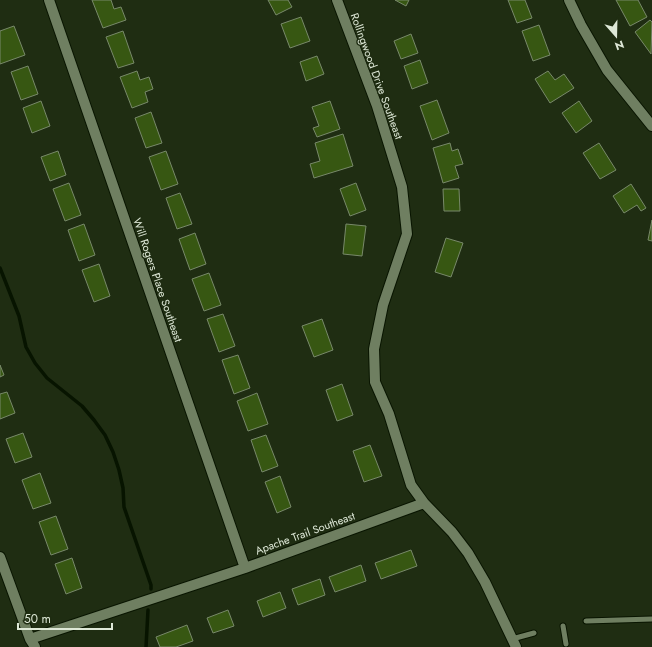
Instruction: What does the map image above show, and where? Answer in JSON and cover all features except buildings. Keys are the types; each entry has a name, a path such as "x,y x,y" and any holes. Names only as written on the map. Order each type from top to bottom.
{"street":[{"name":"Will Rogers Place Southeast","path":"48,0 245,568"},
{"name":"Rollingwood Drive Southeast","path":"337,0 378,106 402,187 407,234 383,305 374,349 376,382 389,414 411,485 424,503"},
{"path":"569,0 581,25 607,70 652,126"},
{"name":"Apache Trail Southeast","path":"32,643 424,503"},
{"path":"424,503 452,532 468,553 485,582 514,643"},
{"path":"0,557 32,643"}],"lane":[{"path":"586,621 652,619"},
{"path":"563,626 566,644"},
{"path":"514,643 534,633"}],"waterway":[{"path":"0,268 19,316 26,347 35,363 47,378 82,406 105,435 113,452 123,488 124,507 151,585 151,589"},
{"path":"146,647 148,610"}]}
